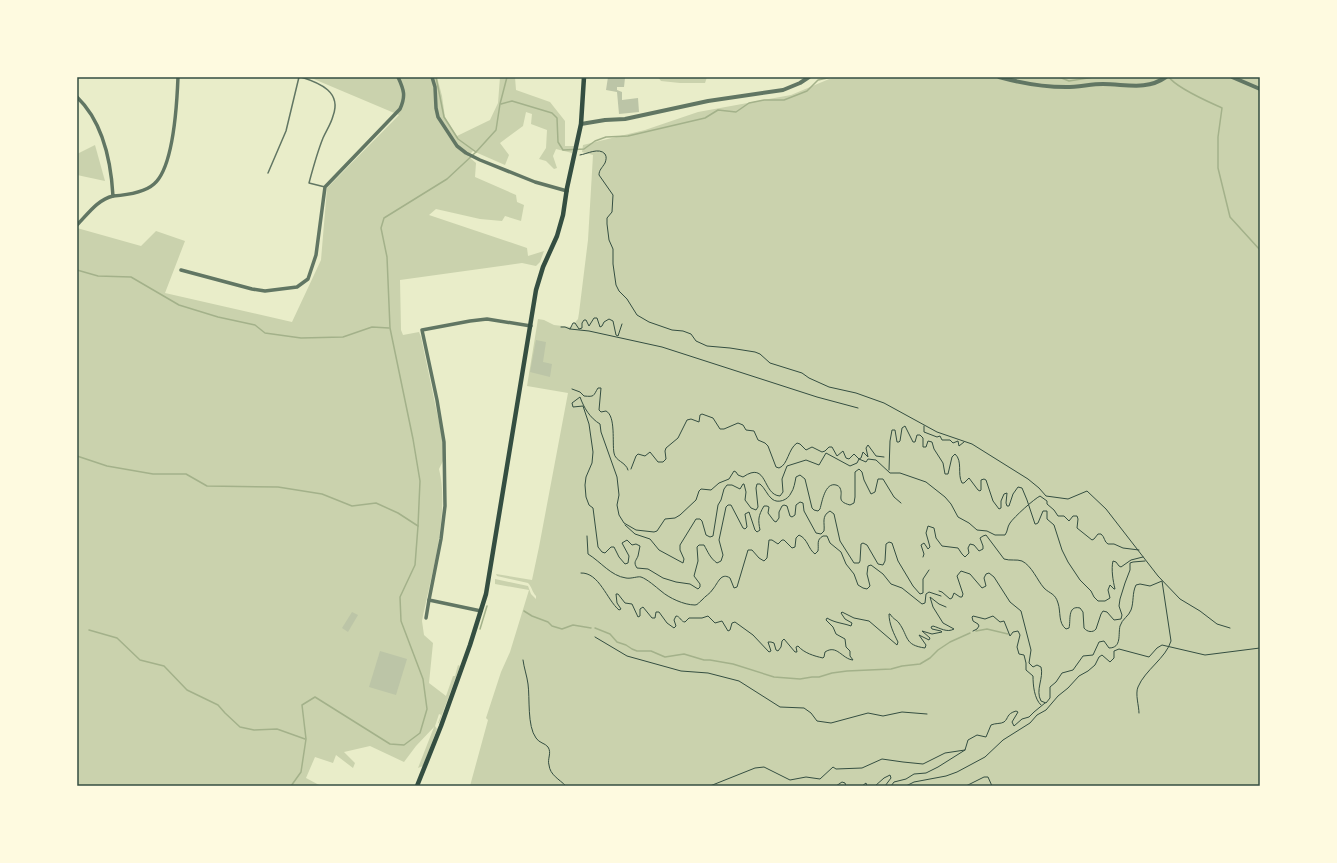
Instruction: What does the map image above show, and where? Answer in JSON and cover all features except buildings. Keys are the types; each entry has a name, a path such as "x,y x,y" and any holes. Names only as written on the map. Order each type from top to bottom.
{"main road":[{"path":"417,786 441,726 481,612 488,586 540,278 559,229 582,124 584,77"}],"street":[{"path":"77,225 98,203 113,196 142,190 154,185 161,177 167,162 173,138 178,77"},
{"path":"181,270 252,289 266,291 297,287 308,279 316,255 325,187 400,109 404,99 403,87 398,77"},
{"path":"432,77 435,87 438,117 450,138 457,146 466,153 480,160 535,182 567,191"},
{"path":"582,124 605,120 625,119 701,102 783,90 800,83 809,77"},
{"path":"999,77 1018,82 1067,87 1103,84 1143,86 1153,85 1165,78"},
{"path":"1232,77 1260,89"},
{"path":"77,97 90,111 103,140 109,164 113,196"},
{"path":"426,618 442,539 445,506 444,442 437,400 422,330 487,319 531,326"},
{"path":"429,600 481,612"}],"lane":[{"path":"268,173 286,131 300,77 313,80 327,88 335,104 334,116 320,145 309,183 325,187"}],"path":[{"path":"575,155 599,151 603,152 606,157 606,161 600,170 599,175 613,195 612,212 607,218 607,224 609,240 613,248 614,271 619,291 627,299 635,312 649,322 672,330 683,331 691,334 696,341 707,346 730,348 760,354 770,363 802,373 809,378 830,386 884,403 947,436 972,444 1028,479 1046,496 1068,498 1087,492 1106,509 1162,581 1180,599 1200,611 1217,624 1230,628"},
{"path":"570,329 575,322 576,326 582,328 582,323 584,320 586,320 587,326 589,326 594,318 597,318 600,327 609,319 613,321 616,335 618,336 622,324"},
{"path":"561,327 589,331 662,347 858,408"},
{"path":"572,389 580,392 584,396 592,396 595,395 598,388 601,388 599,410 601,412 606,411 609,413 613,427 614,454 617,459 625,464 628,470"},
{"path":"901,503 894,497 883,479 878,479 875,492 870,494 862,472 859,469 856,472 856,497 854,503 850,505 842,502 840,499 840,487 832,484 827,489 818,511 812,508 804,479 800,475 796,477 791,494 788,498 781,501 775,501 770,498 762,485 757,484 758,507 756,510 751,508 745,500 746,492 744,484 742,484 740,489 732,485 727,485 718,505 713,536 710,537 706,535 702,521 700,519 696,519 680,545 680,550 684,559 683,563 659,550 650,539 635,534 624,523 619,515 617,505 619,495 617,477 601,432 600,424 590,417 580,397 571,405 574,407 583,406 589,424 593,458 586,477 585,491 587,502 593,508 598,546 602,552 605,553 611,547 614,547 619,558 625,564 628,563 629,559 622,543 627,540 631,545 636,544 640,546 638,558 635,561 635,566 637,568 648,569 662,578 690,584 698,589 700,584 694,576 698,561 698,547 699,545 704,545 709,556 715,562 721,562 722,555 719,540 728,505 731,505 743,528 745,529 748,527 744,514 749,512 757,532 760,530 758,522 764,506 769,507 768,513 776,522 779,518 779,512 782,506 787,506 791,517 795,515 797,503 800,502 804,505 804,511 815,532 818,534 824,531 823,521 826,514 830,511 834,514 840,541 854,563 859,563 860,561 860,546 863,543 866,544 878,564 883,565 885,561 886,544 891,542 898,561 913,586 920,594 923,593 923,579 929,570"},
{"path":"631,469 637,455 645,456 650,452 658,462 664,462 666,459 666,448 678,438 687,420 691,419 699,422 702,414 713,418 720,429 724,429 738,423 743,425 746,430 754,431 757,439 768,446 776,467 779,468 783,466 791,449 797,443 806,450 812,447 822,452 829,447 832,447 837,456 843,452 849,459 854,454 859,459 861,458 863,452 868,457 866,448 868,445 876,456 884,457"},
{"path":"924,425 924,432 937,437 940,436 942,440 950,440 954,443 958,441 960,442 959,446 964,442"},
{"path":"889,470 892,430 893,429 895,431 897,442 899,442 902,428 905,426 914,442 920,434 923,438 923,447 926,447 928,441 932,442 934,449 943,463 945,474 948,474 952,457 955,454 958,456 961,482 964,483 967,478 970,479 980,491 982,480 986,480 993,501 999,509 1001,508 1001,501 1004,494 1007,493 1006,503 1007,506 1009,506 1013,494 1017,488 1020,487 1033,522 1035,524 1038,523 1043,511 1047,511 1047,519 1054,525 1065,556 1080,580 1098,601 1105,601 1110,598 1108,590 1110,585 1115,589 1112,576 1114,570 1112,561 1116,562 1121,567 1131,560 1143,557"},
{"path":"624,523 636,530 657,531 665,519 678,517 695,502 701,489 711,490 720,482 729,479 734,471 742,477 752,472 757,472 761,475 774,493 780,496 783,492 782,479 787,466 806,460 819,465 826,453 850,466 857,463 859,459 866,462 868,459 874,459 890,473 900,473 924,481 945,497 951,504 958,517 969,523 977,530 987,531 995,535 1007,534 1010,523 1023,509 1038,497 1041,497 1047,501 1058,516 1064,516 1070,521 1073,516 1077,516 1077,528 1092,540 1098,534 1101,534 1108,544 1114,544 1122,548 1139,550"},
{"path":"923,557 924,554 920,545 924,544 928,549 930,547 926,533 928,526 934,528 936,538 942,546 958,548 965,557 969,553 968,548 970,544 974,544 979,550 983,549 980,538 986,535 1004,559 1024,562 1045,589 1054,594 1058,602 1060,618 1064,628 1069,628 1071,612 1077,607 1083,612 1084,628 1092,632 1096,629 1103,611 1107,612 1113,619 1121,619 1122,614 1119,603 1124,582 1130,570 1130,563 1146,561"},
{"path":"586,536 588,554 610,570 625,578 643,578 666,595 695,605 713,589 719,579 724,576 730,578 734,588 737,587 745,561 746,552 748,550 752,550 764,561 768,558 769,540 772,540 778,544 784,540 792,548 795,547 796,538 799,535 803,537 812,552 815,554 818,551 820,538 827,536 830,543 839,549 846,564 862,588 867,588 870,586 867,571 868,566 871,565 883,574 891,584 902,588 922,604 925,603 926,594 929,592 941,596"},
{"path":"939,591 950,598 952,598 954,593 961,597 963,594 958,579 959,572 962,571 970,574 982,588 986,586 984,575 987,573 992,575 1010,602 1021,611 1031,650 1029,663 1033,667 1039,665 1041,667 1042,673 1038,695 1041,701 1046,703"},
{"path":"582,573 588,573 602,587 619,610 621,609 616,603 616,594 618,594 625,603 632,604 638,617 640,616 640,609 643,607 652,618 655,617 656,612 659,612 666,623 675,628 676,625 674,618 676,616 683,622 689,618 702,618 708,616 715,623 721,621 724,622 728,631 731,630 733,622 735,622 753,635 769,652 771,651 768,646 768,642 774,643 776,650 778,651 784,639 795,652 797,652 796,646 798,646 811,655 823,658 825,652 837,650 850,660 853,660 850,656 850,651 846,647 845,639 836,634 833,627 826,620 827,618 835,623 843,623 851,626 852,623 841,614 842,612 854,618 869,621 897,645 898,642 893,633 889,618 890,614 898,623 909,642 918,647 925,648 926,645 919,635 929,640 930,639 922,631 928,633 941,632 932,629 931,627 933,626 943,630 954,629 944,623 933,607 930,597 946,607"},
{"path":"1139,713 1137,688 1153,665 1170,647 1171,641 1162,581"},
{"path":"892,786 894,782 906,779 914,774 931,771 965,750 968,740 971,738 977,735 986,737 991,725 1005,722 1013,711 1016,710 1018,712 1012,722 1014,726 1022,719 1029,717 1050,698 1050,687 1056,682 1060,674 1072,670 1083,656 1093,655 1099,642 1104,642 1109,648 1114,648 1116,646 1119,641 1122,622 1131,610 1133,592 1136,585 1140,584 1152,586 1162,581"},
{"path":"973,630 979,626 974,621 973,616 985,619 993,616 1000,622 1004,621 1010,636 1013,632 1018,631 1020,635 1017,644 1018,651 1019,654 1024,655 1026,670 1032,676 1036,699 1041,706"},
{"path":"596,637 627,656 681,671 708,673 739,681 780,707 804,708 811,713 817,721 831,723 868,713 883,716 902,712 927,714"},
{"path":"906,786 921,780 946,776 979,761 1003,740 1030,723 1037,715 1046,710 1079,676 1095,665 1100,655 1104,655 1107,661 1110,662 1113,660 1114,651 1118,649 1124,649 1149,657 1159,646 1162,645 1205,655 1260,648"},
{"path":"523,660 528,685 528,708 533,733 536,739 548,747 549,766 551,771 555,777 566,786"},
{"path":"710,786 755,768 764,767 790,780 806,777 811,779 820,779 833,768 862,768 882,759 923,764 945,753 965,750"},
{"path":"875,786 886,776 890,775 891,778 886,786"},
{"path":"966,786 988,777 992,786"},
{"path":"836,786 842,782 845,782 846,786"},
{"path":"862,786 866,783 867,786"}],"green space":[{"path":"309,77 437,77 445,117 457,136 490,120 498,103 500,77 515,77 516,90 550,102 565,121 565,146 574,146 572,153 556,149 553,156 557,168 554,169 546,161 539,159 546,148 547,130 531,124 532,114 526,112 523,126 500,143 509,155 505,165 473,151 468,156 476,163 475,177 516,195 517,202 524,205 521,221 505,216 502,221 480,219 436,209 429,215 527,248 528,256 544,251 540,262 536,266 522,263 400,280 401,330 403,335 419,332 421,337 443,441 443,461 439,469 442,486 441,525 422,621 424,635 433,643 429,683 446,696 458,665 460,666 438,723 441,715 439,714 435,726 437,729 423,766 418,768 434,727 416,746 404,762 370,746 344,752 355,763 353,768 336,755 333,763 315,757 306,778 321,786 77,786 77,228 141,246 156,231 185,241 165,293 292,322 321,260 327,188 399,115"},
{"path":"658,77 707,77 705,83 680,83 661,81"},
{"path":"834,77 1260,77 1260,786 470,786 488,720 486,718 501,672 510,652 529,590 495,584 495,579 528,586 531,594 536,599 536,596 528,583 497,576 496,574 532,580 539,547 568,393 527,386 538,319 554,325 571,327 578,319 588,240 593,155 582,152 583,145 645,130 698,112 791,95"},
{"path":"95,145 105,181 77,175 77,154"}],"waterway":[{"path":"436,77 444,117 458,139 476,152"},
{"path":"291,786 301,772 306,739 302,705 315,697 390,744 404,745 420,733 427,709 423,679 401,621 400,597 415,565 420,481 413,439 390,328 387,257 381,228 384,218 447,179 476,152 496,130 500,104 507,77"},
{"path":"501,104 512,101 552,113 557,118 558,142 563,150 584,149 595,141 606,137 628,136 705,118 718,110 736,112 749,103 764,100 784,100 807,91 818,80 832,77"},
{"path":"1059,77 1069,81 1094,77"},
{"path":"1145,77 1152,77"},
{"path":"1169,77 1178,86 1222,108 1218,137 1218,168 1230,217 1260,250"},
{"path":"77,270 98,276 131,277 179,305 218,317 255,325 265,333 301,338 343,337 372,327 389,328"},
{"path":"77,456 107,466 153,474 186,474 207,486 278,487 322,494 352,506 376,503 398,513 418,526"},
{"path":"480,629 487,606"},
{"path":"524,611 532,616 548,622 552,626 562,629 573,625 591,628"},
{"path":"595,628 610,634 617,642 637,651 651,651 665,657 684,654 704,660 733,664 774,677 800,679 819,677 847,671 891,669 920,664 950,642 970,633"},
{"path":"976,631 987,629 1008,634"},
{"path":"89,630 117,638 140,660 164,666 187,690 218,705 240,727 254,730 277,729 305,739"}]}
